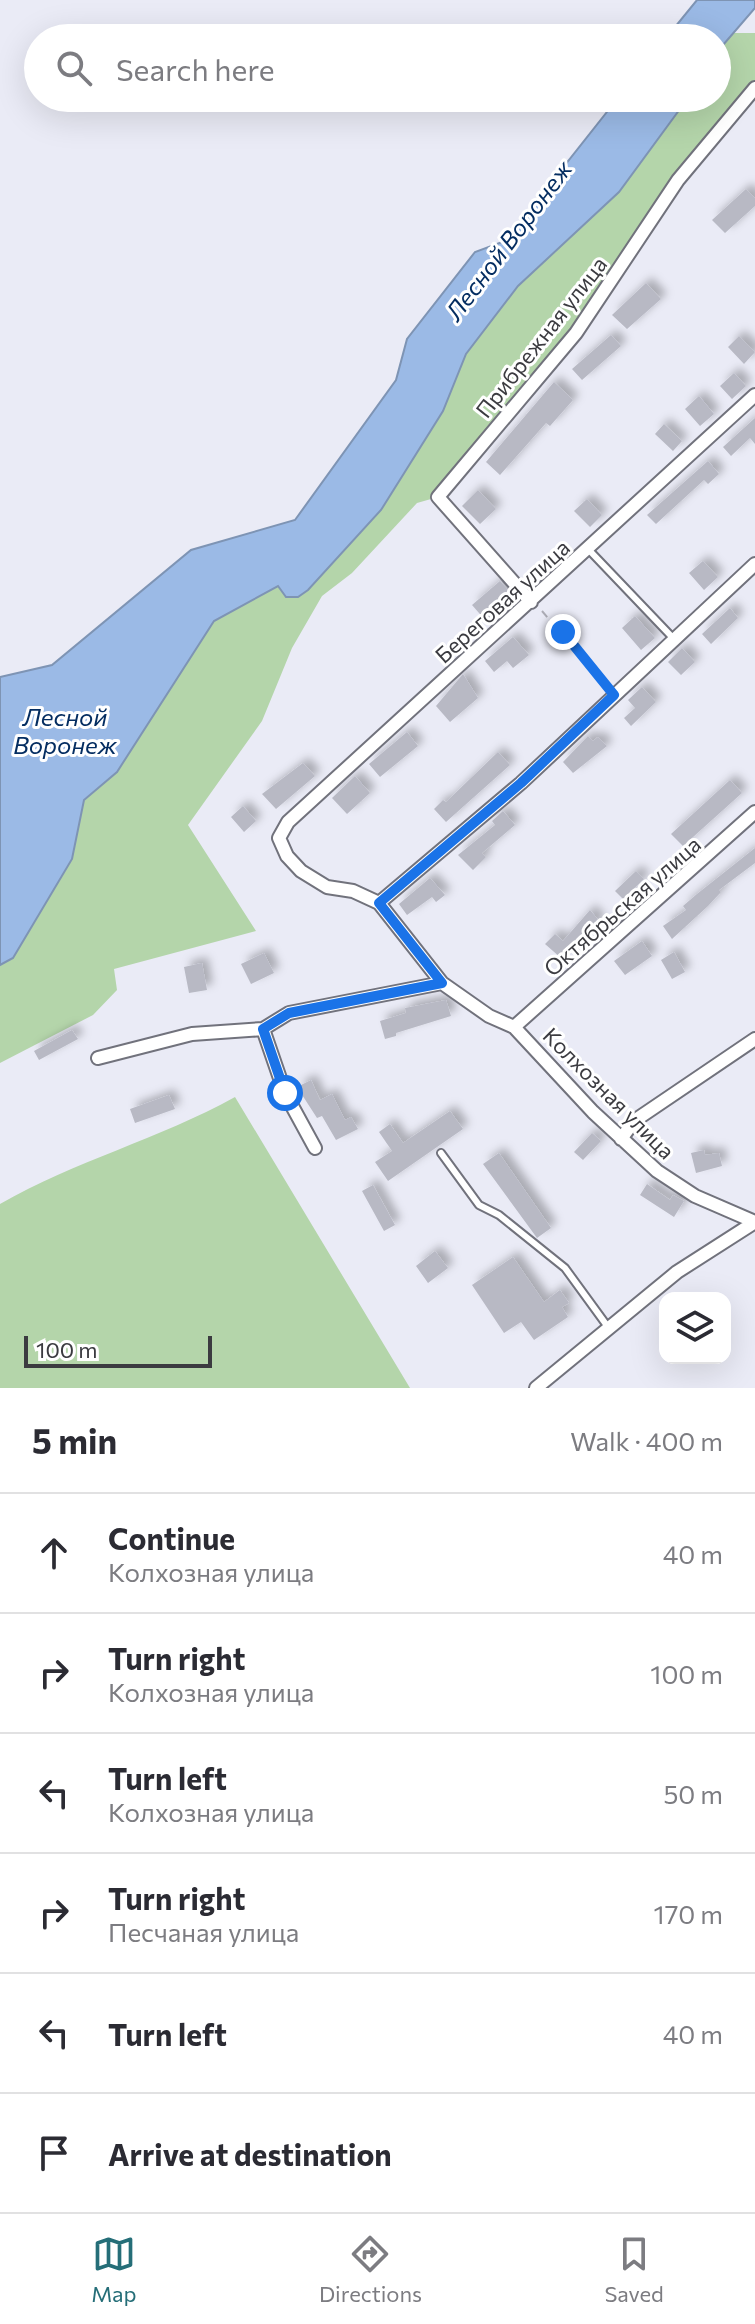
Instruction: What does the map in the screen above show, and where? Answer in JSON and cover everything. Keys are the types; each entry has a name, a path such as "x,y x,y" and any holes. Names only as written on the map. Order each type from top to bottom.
{"street":[{"name":"Прибрежная улица","path":"531,602 438,497 576,333 678,180 755,88"},
{"name":"Береговая улица","path":"379,903 353,891 327,887 301,871 287,856 279,838 288,822 755,395"},
{"path":"379,903 521,783 755,564"},
{"name":"Октябрьская улица","path":"514,1027 755,812"},
{"name":"Колхозная улица","path":"379,903 442,983 489,1016 514,1027 621,1139 657,1171 695,1196 755,1222"},
{"path":"98,1058 192,1034 263,1029 289,1013 442,983"},
{"path":"263,1029 285,1093 315,1148"},
{"path":"621,1139 634,1121 755,1039"},
{"path":"536,1388 611,1330 677,1272 755,1222"}],"lane":[{"path":"588,549 673,638"},
{"path":"441,1153 479,1205 499,1215 565,1268 611,1330"}],"path":[{"path":"531,602 573,642 614,695"}],"green space":[{"path":"755,33 755,88 678,180 620,269 438,497 417,503 352,573 322,596 292,648 262,721 188,825 256,931 114,969 117,990 93,1015 0,1063 0,965 13,958 72,859 84,800 117,772 214,621 278,585 381,510 443,411 466,354 518,286 619,192 678,112 731,112 731,35"},
{"path":"235,1097 410,1388 0,1388 0,1204"}],"water":[{"path":"697,0 755,0 755,8 731,36 731,24 677,24"},
{"name":"Лесной Воронеж","path":"607,112 678,112 619,192 518,286 466,354 443,411 381,510 308,590 298,597 286,597 278,586 214,621 117,772 84,800 72,859 13,958 0,965 0,677 52,665 191,550 295,520 396,380 407,339 475,252 505,241"}],"building":[{"path":"746,189 755,198 755,206 725,233 712,220"},
{"path":"646,283 661,299 627,329 612,315"},
{"path":"611,335 621,346 582,380 572,369"},
{"path":"739,336 755,352 744,364 728,347"},
{"path":"734,373 746,386 732,399 720,386"},
{"path":"554,382 573,400 550,426 546,423 500,475 486,462"},
{"path":"699,396 714,414 700,426 685,409"},
{"path":"755,418 755,444 750,438 731,456 723,447"},
{"path":"664,424 682,441 673,451 655,434"},
{"path":"708,461 719,474 708,484 704,480 656,524 647,515"},
{"path":"478,490 496,509 480,524 462,506"},
{"path":"587,499 602,515 590,527 574,511"},
{"path":"703,561 718,577 704,590 689,573"},
{"path":"500,581 514,597 486,621 472,605"},
{"path":"730,608 738,618 711,644 702,634"},
{"path":"635,616 655,638 641,650 622,628"},
{"path":"513,637 529,655 513,668 507,661 494,672 485,661"},
{"path":"682,648 695,662 681,675 668,662"},
{"path":"463,674 478,698 450,722 436,706"},
{"path":"642,687 656,702 631,726 624,718 635,708 628,700"},
{"path":"407,732 418,746 380,777 369,764"},
{"path":"588,736 593,741 598,737 607,746 573,773 563,762"},
{"path":"498,752 510,765 446,822 434,809 443,800 446,802"},
{"path":"303,763 315,776 276,809 262,794"},
{"path":"355,776 370,793 347,814 332,798"},
{"path":"730,780 742,793 683,846 671,834"},
{"path":"243,806 256,821 244,832 231,817"},
{"path":"503,811 515,825 482,853 486,857 473,870 458,855 495,825 492,821"},
{"path":"755,848 755,863 719,890 721,892 708,906 672,939 663,926 686,910 683,906"},
{"path":"636,871 644,879 623,899 615,891"},
{"path":"430,878 445,895 436,902 432,897 407,915 399,904"},
{"path":"590,910 600,922 561,958 545,944 555,934 563,941"},
{"path":"642,941 652,956 625,975 614,961"},
{"path":"674,952 685,972 672,979 661,960"},
{"path":"264,953 274,973 251,984 241,964"},
{"path":"202,963 207,990 189,993 184,967"},
{"path":"446,1000 451,1016 385,1039 380,1021 406,1013 405,1008"},
{"path":"72,1030 78,1039 39,1060 34,1051"},
{"path":"311,1080 320,1100 332,1094 345,1120 351,1117 358,1129 336,1140 322,1116 317,1118 297,1087"},
{"path":"169,1095 175,1109 135,1123 130,1109"},
{"path":"450,1111 463,1129 388,1181 375,1162 392,1151 379,1132 390,1124 403,1143"},
{"path":"592,1133 601,1141 583,1160 574,1152"},
{"path":"704,1150 705,1155 719,1153 722,1166 696,1173 691,1153"},
{"path":"499,1153 551,1228 537,1238 483,1164"},
{"path":"647,1184 670,1200 673,1195 684,1201 674,1217 640,1195"},
{"path":"373,1185 395,1225 384,1231 362,1191"},
{"path":"435,1251 448,1268 428,1283 416,1266"},
{"path":"513,1257 544,1302 560,1290 569,1303 562,1307 568,1317 534,1340 521,1322 504,1333 472,1285"}],"route":[{"path":"285,1093 263,1029 289,1013 442,983 379,903 521,783 614,695 563,632"}]}
